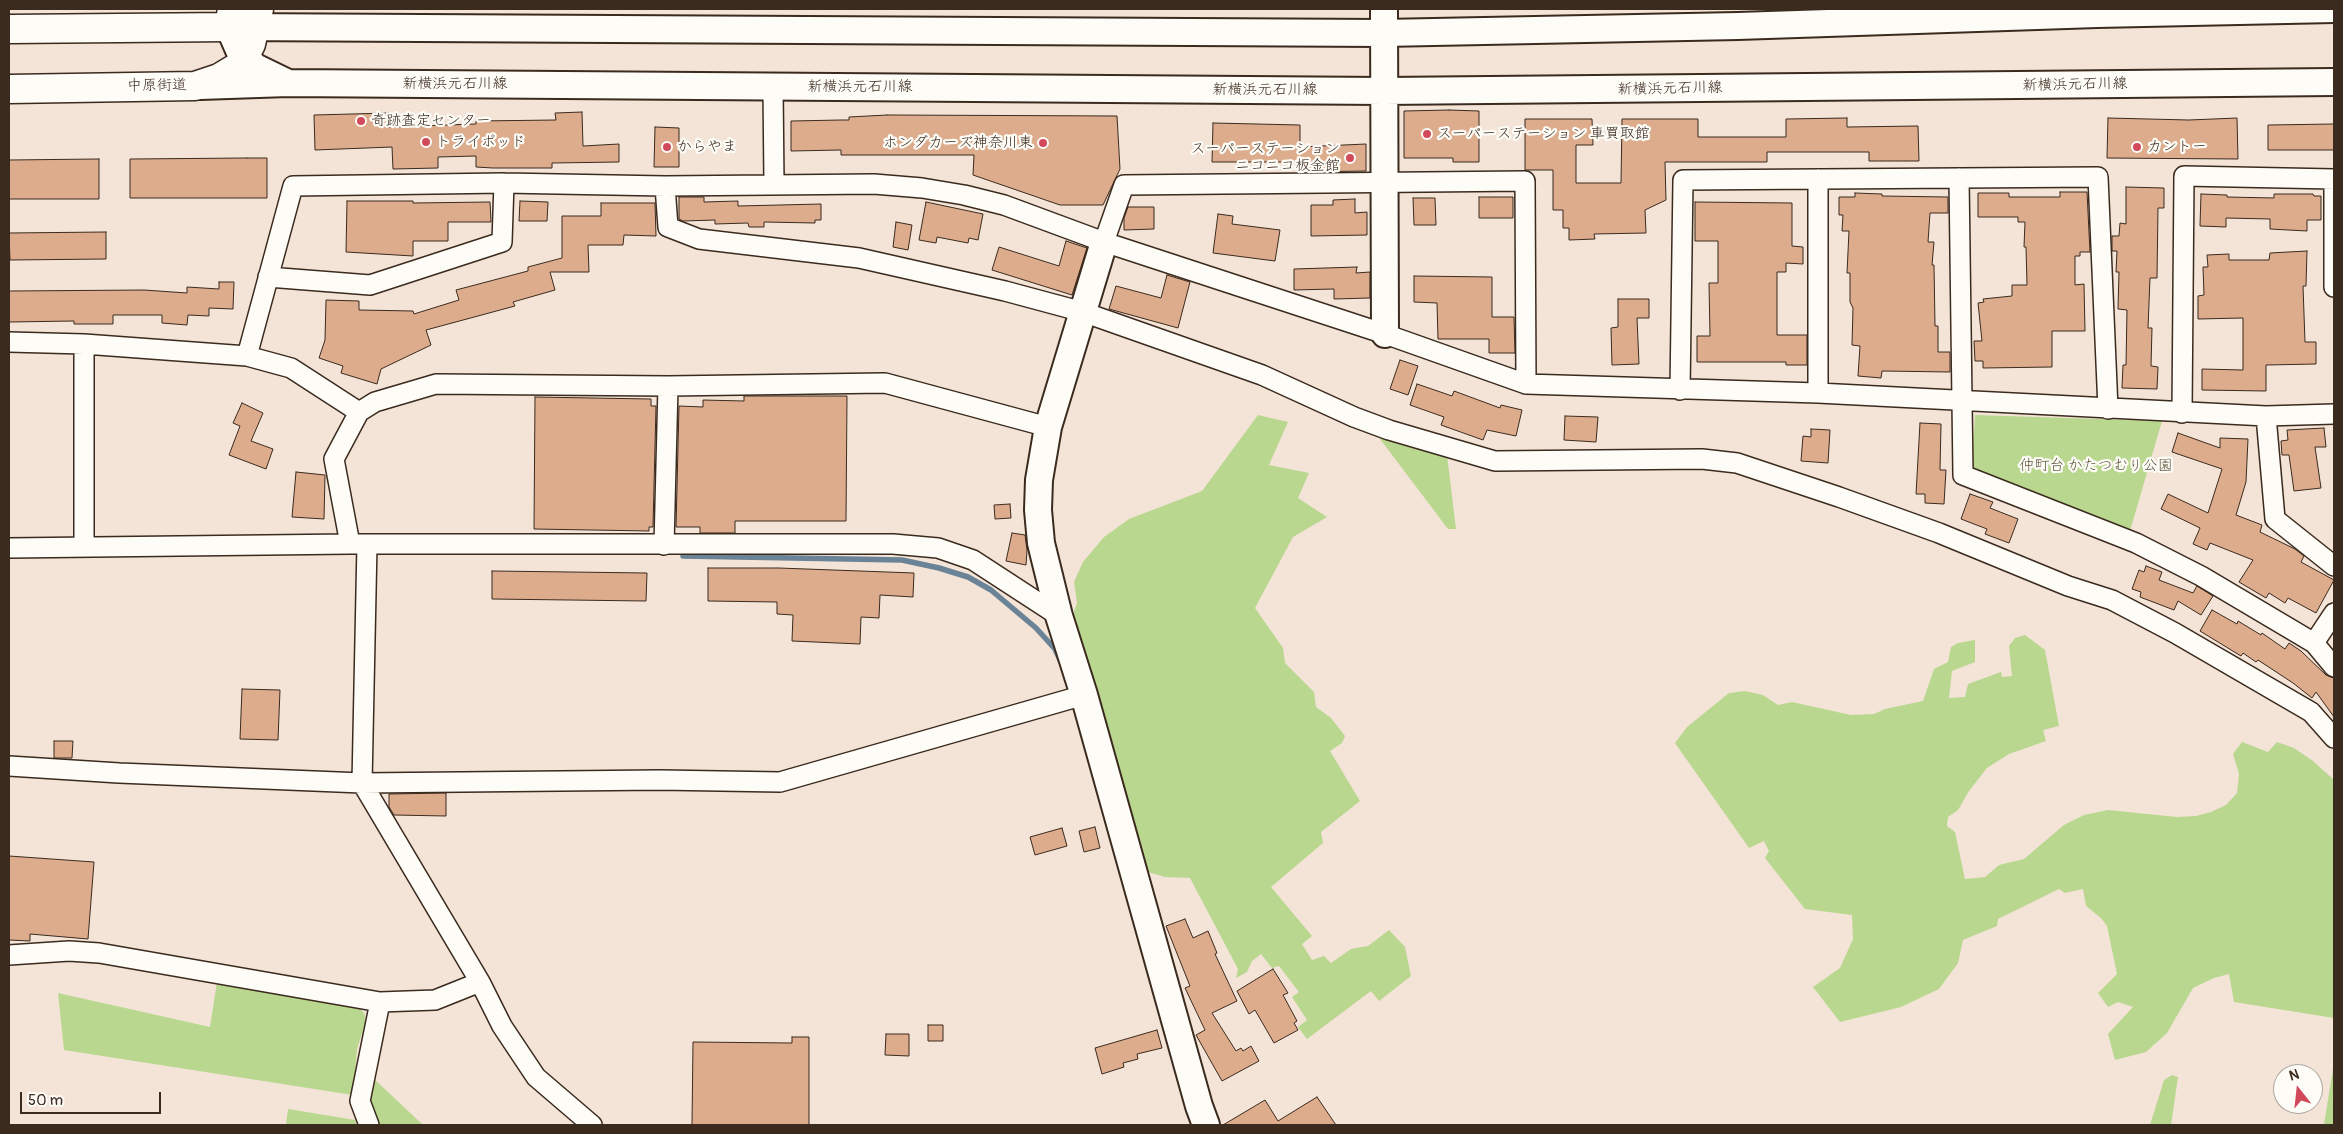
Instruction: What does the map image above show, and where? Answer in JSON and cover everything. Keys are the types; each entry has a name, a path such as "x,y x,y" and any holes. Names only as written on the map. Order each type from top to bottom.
{"main road":[{"name":"中原街道","path":"9,89 195,86 219,78 239,66 251,44 258,17"},
{"path":"9,29 231,18"}],"street":[{"path":"288,83 255,67 245,56 236,44 231,18 1384,21 2097,14 2334,9"},
{"path":"1384,21 1385,334"},
{"name":"新横浜元石川線","path":"195,86 288,83 1384,91 2334,82"},
{"path":"773,87 774,184"},
{"path":"2182,413 2184,176 2334,179 2334,287"},
{"path":"1680,390 1683,180 2098,177 2108,409"},
{"path":"1959,178 1964,402 1963,475 2136,543 2201,576 2314,643 2334,667"},
{"path":"1818,179 1818,394"},
{"path":"1206,1125 1075,697 1059,616 1041,543 1038,510 1039,480 1048,427 1104,242 1124,185 1525,181 1526,384"},
{"path":"268,277 370,285 502,242 504,183"},
{"path":"247,356 293,186 504,183 665,186 874,184 922,188 964,195 1004,205 1104,242 1385,334 1526,384 1818,394 2182,413 2266,416 2334,414"},
{"path":"665,186 668,227 699,239 858,258 1005,291 1083,312 1262,375 1354,417 1389,430 1495,460 1711,460 1737,463 1939,533 2068,586 2112,600 2175,633 2311,712 2334,738"},
{"path":"9,342 84,344 247,356 291,368 359,412"},
{"path":"84,344 84,546"},
{"path":"592,1125 536,1077 502,1026 480,982 362,783 358,544 334,459 359,412 376,402 436,384 668,386 885,383 1048,427"},
{"path":"664,545 668,386"},
{"path":"2266,416 2275,519 2334,566"},
{"path":"9,548 358,544 893,544 938,548 973,560 1059,616"},
{"path":"2314,643 2334,613"},
{"path":"9,766 119,773 362,783 650,780 780,782 1075,697"},
{"path":"9,955 69,951 99,953 380,1002 435,1000 480,982"},
{"path":"369,1125 360,1101 380,1002"}],"green space":[{"path":"1258,415 1288,422 1269,465 1309,473 1298,498 1327,517 1293,537 1255,608 1283,648 1285,663 1314,692 1316,707 1331,718 1345,736 1342,743 1330,751 1360,801 1321,832 1323,843 1271,887 1312,936 1302,944 1312,960 1324,956 1331,963 1351,949 1368,946 1389,930 1405,947 1411,976 1379,1001 1371,991 1307,1039 1298,1027 1307,1020 1292,997 1299,992 1279,966 1272,968 1261,954 1252,961 1247,972 1236,978 1238,969 1190,878 1165,877 1148,872 1070,623 1077,603 1074,582 1083,562 1104,537 1129,519 1202,491"},
{"name":"仲町台 かたつむり公園","path":"1975,415 2162,421 2130,531 1972,468"},
{"path":"1383,435 1447,455 1456,529 1448,529 1380,439"},
{"path":"2025,635 2045,650 2059,726 2043,730 2046,741 2009,754 1987,768 1969,791 1958,810 1948,817 1947,826 1955,832 1965,879 1985,877 1999,865 2024,859 2064,825 2084,815 2108,810 2177,817 2196,816 2211,812 2226,805 2237,793 2239,774 2233,754 2242,742 2268,752 2277,742 2294,748 2313,761 2334,780 2334,1018 2234,1002 2229,974 2214,978 2193,988 2167,1033 2146,1052 2115,1060 2108,1034 2133,1007 2118,1002 2108,1007 2098,993 2117,974 2107,926 2101,918 2086,906 2083,889 2065,893 2059,889 1998,919 1997,926 1963,940 1958,963 1939,989 1901,1007 1840,1022 1813,987 1840,968 1853,939 1852,915 1805,909 1765,858 1769,851 1764,841 1749,848 1675,743 1687,727 1729,693 1745,691 1763,695 1778,705 1792,702 1851,715 1874,714 1885,709 1923,701 1934,669 1948,662 1951,647 1958,643 1975,640 1975,662 1952,671 1949,698 1965,697 1968,684 2001,672 2002,677 2012,676 2009,646 2015,638"},
{"path":"217,982 360,1008 365,1015 365,1024 357,1049 353,1095 64,1050 58,993 210,1027"},
{"path":"2334,1062 2334,1125 2324,1125"},
{"path":"2172,1075 2178,1077 2171,1125 2150,1125 2164,1080"},
{"path":"373,1078 423,1125 378,1125 368,1101"},
{"path":"288,1109 355,1120 357,1125 286,1125"}],"building":[{"path":"1404,111 1479,111 1479,162 1453,162 1453,158 1404,158"},
{"path":"582,112 583,146 619,144 619,162 552,163 552,168 493,168 476,167 476,156 438,157 438,168 393,169 392,147 315,150 314,115 389,113 389,127 476,124 476,121 556,120 555,113"},
{"path":"887,115 1117,116 1120,169 1103,205 1060,205 973,175 974,155 841,155 841,150 791,151 791,121 849,120 849,117"},
{"path":"1847,118 1847,127 1918,126 1919,161 1869,161 1869,152 1767,152 1767,162 1665,162 1666,200 1645,210 1646,233 1594,234 1595,239 1569,240 1569,228 1563,228 1563,210 1553,210 1553,170 1525,170 1525,119 1592,119 1593,145 1576,145 1576,183 1621,183 1622,119 1698,119 1698,137 1786,137 1786,119"},
{"path":"2108,118 2189,120 2237,118 2238,159 2107,158"},
{"path":"1213,123 1300,125 1300,147 1366,144 1366,171 1307,172 1307,162 1212,162"},
{"path":"2334,124 2334,150 2268,150 2268,125"},
{"name":"からやま","path":"655,127 679,128 679,167 654,167"},
{"path":"267,158 267,198 130,198 130,159"},
{"path":"99,159 99,199 9,199 9,160"},
{"path":"2126,187 2164,188 2164,208 2158,208 2157,278 2150,278 2148,328 2152,328 2151,366 2158,367 2157,389 2122,388 2123,365 2126,365 2127,310 2118,309 2119,272 2116,272 2117,251 2112,251 2112,236 2119,236 2120,223 2126,224"},
{"path":"2060,192 2087,192 2090,252 2080,252 2080,256 2075,256 2075,285 2084,284 2085,331 2052,331 2052,367 1983,368 1983,361 1975,361 1974,341 1982,341 1978,303 1984,302 1983,299 2012,296 2012,285 2027,285 2026,247 2024,247 2025,222 2018,222 2018,217 1978,217 1978,193 2009,193 2009,197 2060,197"},
{"path":"1855,193 1882,194 1882,196 1948,197 1948,213 1930,213 1928,242 1934,242 1932,265 1934,265 1935,326 1938,326 1938,352 1950,352 1950,372 1882,371 1881,378 1858,376 1860,346 1852,345 1853,308 1850,302 1850,273 1847,273 1849,231 1842,231 1843,215 1839,215 1839,197 1855,197"},
{"path":"2201,194 2227,195 2227,197 2274,198 2274,194 2313,194 2314,196 2321,196 2321,220 2307,220 2307,231 2270,229 2270,219 2226,218 2226,227 2200,226"},
{"path":"679,197 704,197 704,202 738,201 738,206 821,204 821,220 815,220 815,223 764,222 764,227 749,227 748,223 715,224 715,220 683,221 679,219"},
{"path":"1479,197 1513,197 1513,218 1479,218"},
{"path":"1413,198 1435,198 1436,225 1414,225"},
{"path":"1355,199 1355,213 1367,212 1367,235 1311,236 1311,205 1333,205 1333,200"},
{"path":"347,201 413,201 413,203 490,202 491,222 448,222 448,241 413,241 413,256 346,252"},
{"path":"520,201 548,202 547,221 519,221"},
{"path":"926,202 983,214 978,240 969,238 968,243 937,237 936,243 919,240"},
{"path":"1695,202 1792,203 1792,246 1803,247 1803,264 1786,263 1786,272 1777,272 1777,335 1807,335 1807,365 1786,365 1786,362 1697,362 1697,336 1710,336 1709,283 1718,283 1718,241 1695,241"},
{"path":"601,203 655,203 656,236 624,235 623,245 588,245 589,272 550,272 555,290 513,302 515,306 426,330 431,345 381,369 377,384 341,373 343,366 319,358 325,340 326,300 359,301 359,310 413,311 414,314 459,300 456,290 528,271 528,267 562,258 562,216 601,216"},
{"path":"1128,207 1154,207 1154,229 1124,230 1124,218"},
{"path":"1218,214 1233,216 1232,224 1280,230 1275,261 1213,253"},
{"path":"896,222 912,225 908,250 893,247"},
{"path":"106,232 106,259 10,260 9,233"},
{"path":"1066,241 1087,248 1072,295 992,270 999,247 1059,266"},
{"path":"2307,251 2306,286 2303,286 2305,342 2316,342 2316,364 2266,365 2266,391 2202,390 2202,369 2243,370 2243,318 2198,319 2198,296 2204,295 2203,267 2208,267 2207,255 2229,254 2229,260 2269,260 2270,253"},
{"path":"1357,267 1356,273 1370,272 1370,298 1334,299 1334,289 1294,290 1294,269"},
{"path":"1167,275 1190,282 1178,328 1109,309 1116,286 1161,298"},
{"path":"1414,276 1492,277 1492,317 1514,317 1515,353 1489,353 1489,339 1438,339 1437,303 1414,302"},
{"path":"219,282 234,282 233,309 209,308 209,316 188,315 187,325 162,323 162,315 113,315 113,324 74,324 74,321 9,322 9,291 144,290 187,293 187,287 219,289"},
{"path":"1618,299 1649,299 1649,318 1637,318 1639,364 1612,365 1611,328 1618,327"},
{"path":"1400,360 1418,366 1408,395 1390,389"},
{"path":"1417,384 1452,396 1454,391 1500,408 1501,405 1522,410 1516,436 1487,430 1483,440 1441,425 1444,417 1410,405"},
{"path":"744,396 847,396 846,521 735,521 735,533 700,533 700,527 676,527 679,406 703,407 703,400 744,401"},
{"path":"535,397 651,399 651,406 656,406 653,527 649,527 649,531 534,529"},
{"path":"242,403 263,413 251,441 273,449 266,469 229,455 240,426 233,423"},
{"path":"1565,416 1598,417 1596,442 1564,440"},
{"path":"1920,423 1941,424 1940,470 1946,470 1944,504 1925,503 1925,494 1916,494"},
{"path":"2324,428 2326,447 2315,447 2321,488 2294,491 2289,455 2282,455 2281,441 2288,440 2287,430"},
{"path":"1811,429 1830,430 1828,463 1801,461 1803,436 1811,437"},
{"path":"2178,433 2220,448 2220,438 2248,439 2246,482 2236,515 2262,525 2260,532 2295,549 2304,556 2301,562 2334,580 2316,613 2288,598 2285,603 2269,593 2266,598 2239,582 2253,560 2210,543 2207,550 2193,544 2200,528 2161,509 2168,494 2208,513 2222,469 2172,452"},
{"path":"296,472 325,475 324,519 292,517"},
{"path":"1970,494 1993,502 1990,508 2018,519 2009,543 1985,534 1987,529 1961,519"},
{"path":"1010,504 1011,518 995,519 994,505"},
{"path":"1012,533 1025,535 1026,565 1006,561"},
{"path":"2146,566 2162,572 2159,580 2193,593 2197,586 2213,596 2201,615 2178,601 2174,610 2140,597 2141,592 2132,589 2139,570 2144,572"},
{"path":"708,568 779,568 914,573 913,597 880,595 879,618 861,617 860,644 792,641 793,615 777,614 777,602 708,601"},
{"path":"492,571 647,573 646,601 492,599"},
{"path":"2212,610 2237,624 2238,621 2261,635 2262,633 2285,649 2289,643 2301,651 2326,675 2334,678 2334,717 2316,692 2312,698 2258,660 2256,662 2243,653 2241,656 2200,631"},
{"path":"242,689 280,690 278,740 240,739"},
{"path":"54,741 73,741 72,758 54,758"},
{"path":"446,793 446,816 394,815 389,807 389,794"},
{"path":"1095,827 1100,848 1084,852 1079,831"},
{"path":"1062,828 1067,846 1035,855 1030,837"},
{"path":"9,856 94,862 88,939 30,934 30,941 9,940"},
{"path":"1185,919 1193,938 1208,931 1217,953 1215,954 1237,1001 1212,1013 1236,1051 1241,1048 1243,1051 1251,1046 1259,1061 1222,1081 1196,1035 1205,1030 1185,988 1190,986 1166,926"},
{"path":"1273,969 1288,993 1283,995 1297,1021 1294,1023 1298,1030 1274,1043 1255,1010 1249,1014 1237,991"},
{"path":"928,1025 943,1025 943,1041 928,1041"},
{"path":"1157,1030 1162,1048 1137,1054 1138,1059 1123,1063 1124,1067 1102,1074 1095,1048"},
{"path":"886,1034 909,1034 909,1056 885,1055"},
{"path":"792,1037 809,1037 809,1125 692,1125 693,1042 792,1043"},
{"path":"1317,1097 1336,1125 1223,1125 1265,1100 1278,1121"}],"waterway":[{"path":"683,556 902,560 939,568 968,577 991,590 1036,628 1055,649 1061,662"}],"place":[{"name":"奇跡査定センター","path":"361,121"},
{"name":"スーパーステーション 車買取館","path":"1427,134"},
{"name":"トライポッド","path":"426,142"},
{"name":"ホンダカーズ神奈川東","path":"1043,143"},
{"name":"からやま","path":"667,147"},
{"name":"カントー","path":"2137,147"},
{"name":"スーパーステーション ニコニコ板金館","path":"1350,158"}]}
